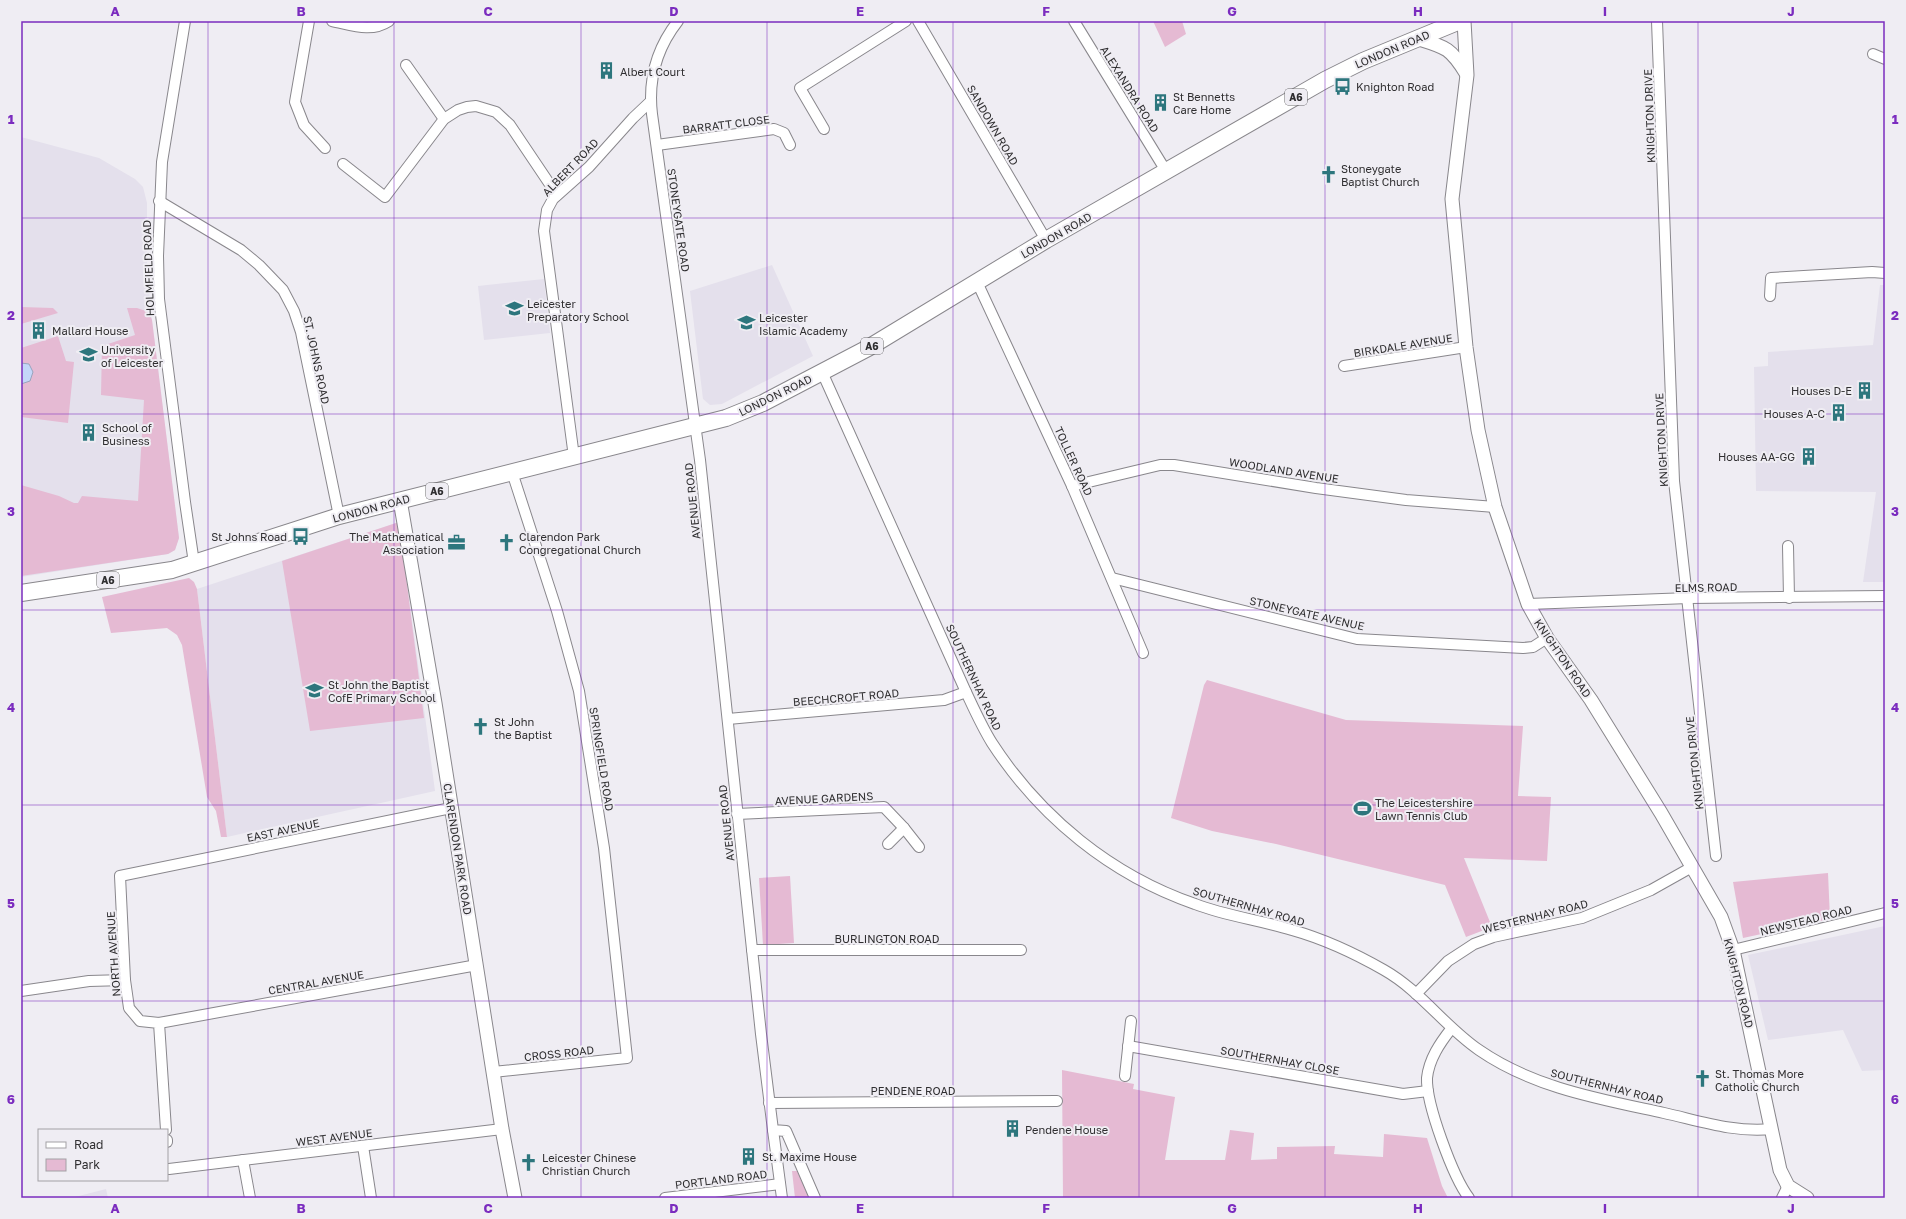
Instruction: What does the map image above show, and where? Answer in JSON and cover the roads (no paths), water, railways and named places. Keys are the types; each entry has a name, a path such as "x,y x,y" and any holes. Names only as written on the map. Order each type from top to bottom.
{"main road":[{"name":"LONDON ROAD","path":"21,593 172,570 339,516 694,428 726,418 763,403 921,317 1046,240 1325,80 1363,61 1460,21"}],"street":[{"name":"HOLMFIELD ROAD","path":"185,21 162,162 159,201 159,299 194,563"},
{"path":"309,21 295,102 304,125 325,148"},
{"path":"332,21 365,28 380,27 389,21"},
{"name":"STONEYGATE ROAD","path":"678,21 668,34 655,64 651,88 651,101 694,428"},
{"path":"824,129 800,88 906,21"},
{"name":"SANDOWN ROAD","path":"918,21 1046,240"},
{"name":"ALEXANDRA ROAD","path":"1074,21 1166,170"},
{"name":"KNIGHTON ROAD","path":"1464,21 1467,75 1452,199 1466,347 1478,430 1495,508 1528,604 1547,638 1595,707 1661,813 1722,917 1734,950 1780,1170 1788,1186"},
{"name":"KNIGHTON DRIVE","path":"1657,21 1674,481 1689,598 1716,856"},
{"path":"1416,38 1437,44 1455,55 1467,75"},
{"path":"1873,54 1885,59"},
{"path":"406,64 444,120"},
{"name":"ALBERT ROAD","path":"574,457 544,231 547,210 557,195 589,167 633,118 651,101"},
{"path":"343,164 385,197 444,120 467,106 476,106 496,112 510,125 557,195"},
{"name":"BARRATT CLOSE","path":"657,145 774,129 784,133 790,145"},
{"name":"ST. JOHNS ROAD","path":"159,201 241,250 283,290 294,311 301,332 339,516"},
{"path":"1770,296 1771,278 1872,272 1885,273"},
{"name":"TOLLER ROAD","path":"976,282 1072,486 1143,653"},
{"name":"BIRKDALE AVENUE","path":"1344,366 1466,347"},
{"name":"SOUTHERNHAY ROAD","path":"822,372 966,692 991,741 1020,782 1072,835 1102,857 1146,882 1195,904 1229,915 1294,930 1330,944 1385,970 1416,994 1451,1029 1480,1051 1508,1067 1557,1088 1724,1127 1751,1131 1772,1130"},
{"name":"AVENUE ROAD","path":"694,428 700,460 752,950 769,1103 782,1198"},
{"name":"WOODLAND AVENUE","path":"1072,486 1160,465 1174,465 1323,489 1406,500 1495,508"},
{"name":"SPRINGFIELD ROAD","path":"512,472 557,611 579,691 604,848 627,1058"},
{"name":"CLARENDON PARK ROAD","path":"400,500 477,965 502,1129 515,1198"},
{"path":"1788,546 1789,598"},
{"name":"STONEYGATE AVENUE","path":"1112,578 1357,638 1523,648 1533,647 1547,638"},
{"name":"ELMS ROAD","path":"1528,604 1689,598 1885,596"},
{"name":"BEECHCROFT ROAD","path":"728,719 944,700 966,692"},
{"name":"AVENUE GARDENS","path":"737,814 884,807 904,828 919,847"},
{"name":"EAST AVENUE","path":"120,876 451,808"},
{"path":"888,844 904,828"},
{"name":"WESTERNHAY ROAD","path":"1416,994 1448,961 1474,944 1493,937 1582,918 1652,890 1692,867"},
{"name":"NORTH AVENUE","path":"120,876 125,980 129,1008 140,1021 159,1023"},
{"name":"NEWSTEAD ROAD","path":"1734,950 1885,913"},
{"name":"BURLINGTON ROAD","path":"752,950 1021,950"},
{"name":"CENTRAL AVENUE","path":"159,1023 477,965"},
{"path":"21,991 89,981 125,980"},
{"path":"1125,1076 1131,1021"},
{"path":"159,1023 166,1129"},
{"path":"1451,1029 1438,1045 1432,1060 1428,1076 1428,1091 1451,1165 1469,1198"},
{"name":"SOUTHERNHAY CLOSE","path":"1128,1046 1403,1094 1428,1091"},
{"name":"CROSS ROAD","path":"493,1072 627,1058"},
{"name":"PENDENE ROAD","path":"769,1103 1057,1101"},
{"name":"WEST AVENUE","path":"169,1169 502,1129"},
{"path":"773,1130 786,1131 815,1198"},
{"path":"363,1146 371,1198"},
{"path":"243,1160 250,1198"},
{"name":"PORTLAND ROAD","path":"665,1198 780,1184"},
{"path":"1782,1198 1788,1186 1807,1198"}],"water":[{"path":"21,363 29,364 33,372 30,381 21,384"}],"place":[{"name":"Albert Court","path":"607,71"},
{"name":"Knighton Road","path":"1343,86"},
{"name":"St Bennetts Care Home","path":"1160,102"},
{"name":"Stoneygate Baptist Church","path":"1328,174"},
{"name":"Leicester Preparatory School","path":"514,309"},
{"name":"Leicester Islamic Academy","path":"746,323"},
{"name":"Mallard House","path":"39,330"},
{"name":"University of Leicester","path":"88,355"},
{"name":"Houses D-E","path":"1865,390"},
{"name":"Houses A-C","path":"1838,413"},
{"name":"School of Business","path":"89,433"},
{"name":"Houses AA-GG","path":"1808,456"},
{"name":"St Johns Road","path":"300,536"},
{"name":"The Mathematical Association","path":"457,542"},
{"name":"Clarendon Park Congregational Church","path":"506,542"},
{"name":"St John the Baptist CofE Primary School","path":"315,690"},
{"name":"St John the Baptist","path":"481,727"},
{"name":"The Leicestershire Lawn Tennis Club","path":"1362,808"},
{"name":"St. Thomas More Catholic Church","path":"1702,1079"},
{"name":"Pendene House","path":"1012,1129"},
{"name":"St. Maxime House","path":"749,1156"},
{"name":"Leicester Chinese Christian Church","path":"529,1163"}]}
